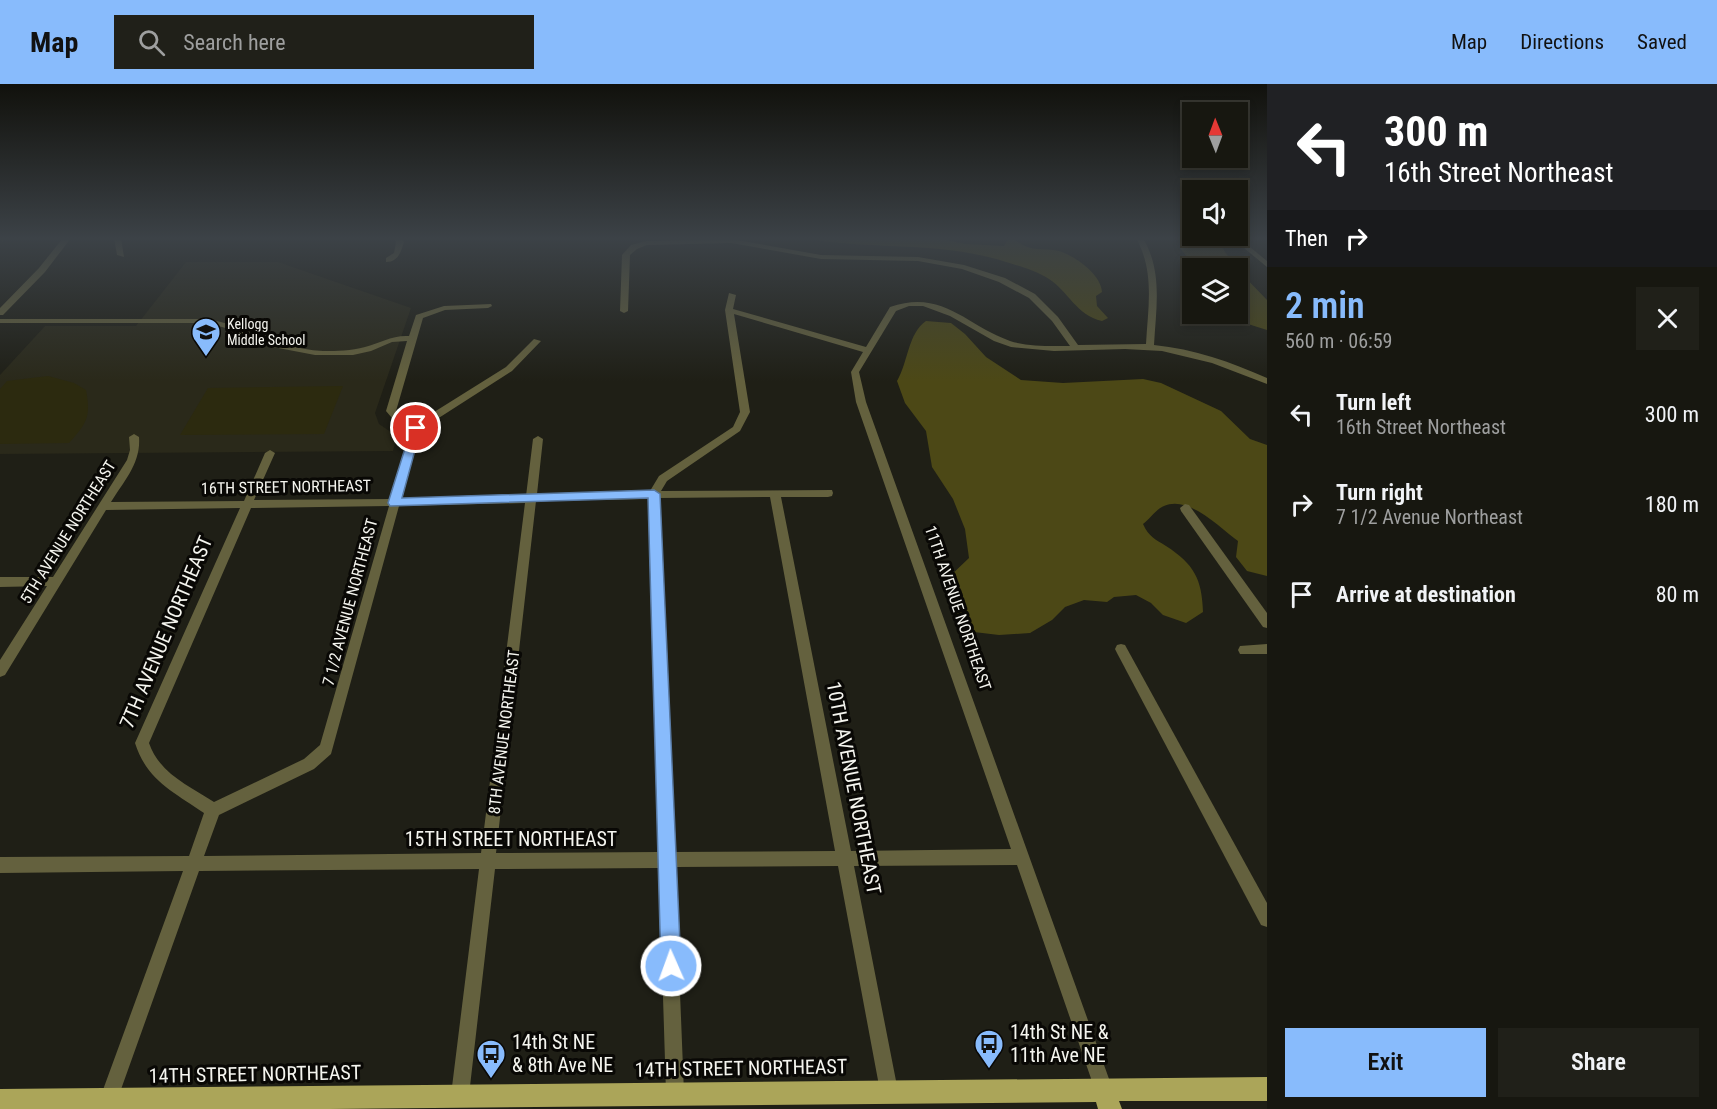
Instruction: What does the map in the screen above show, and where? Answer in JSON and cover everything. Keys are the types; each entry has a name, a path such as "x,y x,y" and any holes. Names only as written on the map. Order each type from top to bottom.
{"main road":[{"name":"14TH STREET NORTHEAST","path":"0,1101 107,1104 358,1103 460,1095 675,1093 857,1100 889,1091 1107,1099 1267,1089"}],"street":[{"path":"0,313 27,286"},
{"path":"624,311 625,286"},
{"path":"1010,286 1032,296 1055,319 1075,347"},
{"path":"1150,348 1153,286"},
{"path":"675,1093 654,494 663,479 737,429 743,420 744,403 729,310 732,295"},
{"name":"11TH AVENUE NORTHEAST","path":"1107,1099 861,402 855,372 893,309 912,304 939,308 1001,341 1037,348 1150,348 1214,360 1267,381"},
{"path":"488,306 453,307 428,311 419,317 391,411 400,422 416,428 509,369 537,341"},
{"path":"729,310 867,350"},
{"path":"0,321 215,322 233,326 282,347 320,353 359,351 387,339 412,339"},
{"name":"7 1/2 AVENUE NORTHEAST","path":"213,810 309,764 326,750 416,428"},
{"name":"5TH AVENUE NORTHEAST","path":"0,671 132,460 135,437"},
{"name":"8TH AVENUE NORTHEAST","path":"460,1095 490,860 538,440"},
{"name":"7TH AVENUE NORTHEAST","path":"213,810 157,771 148,761 142,743 270,453"},
{"name":"10TH AVENUE NORTHEAST","path":"775,493 889,1091"},
{"name":"16TH STREET NORTHEAST","path":"104,506 517,501 531,498 654,494 828,493"},
{"path":"1185,508 1267,623"},
{"path":"0,582 57,580"},
{"path":"1121,649 1267,919"},
{"path":"1244,650 1267,650"},
{"path":"107,1104 213,810"},
{"name":"15TH STREET NORTHEAST","path":"0,865 1022,857"}],"shaded area":[{"name":"Kellogg Middle School","path":"167,286 347,286 411,308 375,413 379,424 397,436 393,451 0,454 0,375 45,326 136,326"},
{"path":"1058,286 1101,286 1102,292 1096,296 1097,306 1108,318 1102,321 1079,309"},
{"path":"1248,286 1253,286 1267,300 1267,330 1248,324"},
{"path":"926,321 951,323 965,334 986,357 1021,380 1063,383 1143,379 1161,383 1221,411 1250,439 1267,445 1267,576 1247,571 1236,557 1238,541 1204,514 1184,505 1174,504 1161,507 1143,524 1153,537 1183,559 1195,573 1201,590 1203,612 1186,623 1163,615 1151,603 1136,595 1114,597 1107,602 1084,600 1065,607 1052,620 1030,633 999,635 974,632 959,622 947,600 948,578 969,558 965,529 953,499 932,467 926,431 905,403 897,381 915,333"},
{"path":"48,376 74,383 86,390 88,413 84,425 69,443 0,444 0,389 7,381"},
{"path":"343,386 324,434 180,435 208,388"}],"place":[{"name":"Kellogg Middle School","path":"206,358"},
{"name":"14th St NE & 11th Ave NE","path":"989,1070"},
{"name":"14th St NE & 8th Ave NE","path":"491,1080"}],"route":[{"path":"416,428 394,503 517,501 544,496 654,494 671,966"}]}
